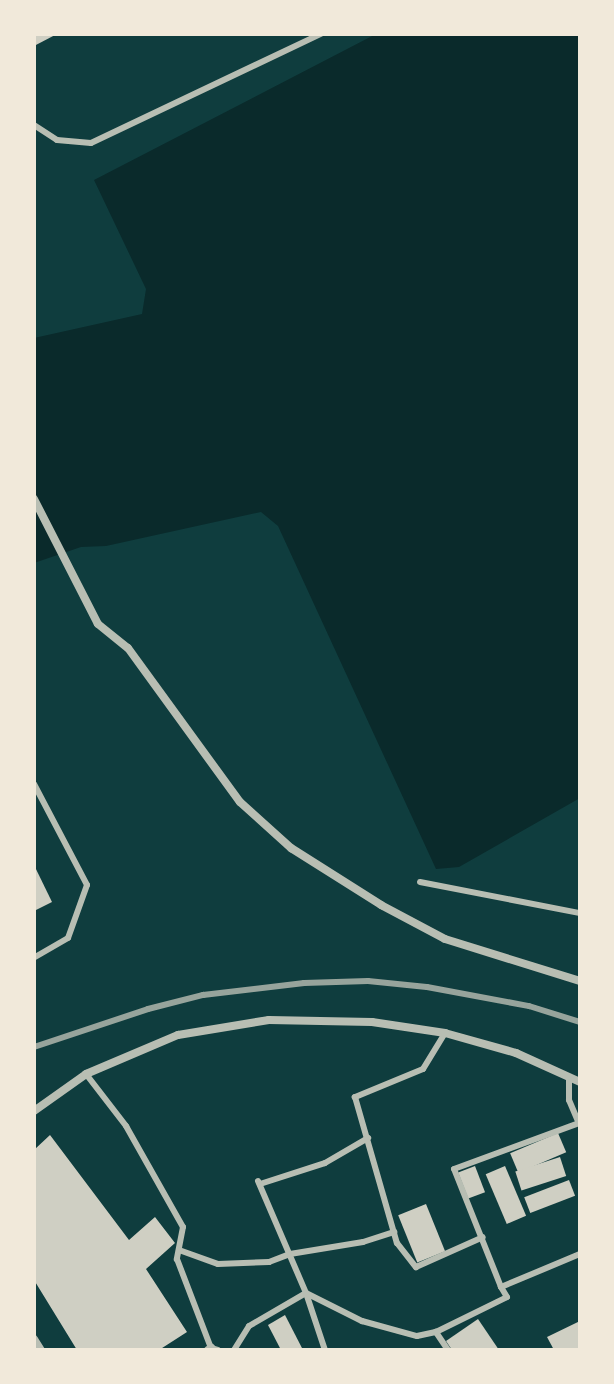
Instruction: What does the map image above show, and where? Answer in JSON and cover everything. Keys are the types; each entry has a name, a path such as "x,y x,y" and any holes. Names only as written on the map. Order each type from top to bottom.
{"street":[{"path":"34,499 98,624 128,648 240,802 291,848 381,905 445,939 580,981"},
{"path":"34,1111 86,1074 178,1035 269,1020 372,1022 445,1033 516,1053 580,1082"},
{"path":"34,1339 41,1350"}],"lane":[{"path":"34,125 57,140 91,143 321,34"},
{"path":"34,784 87,885 68,938 34,958"},
{"path":"420,882 580,913"},
{"path":"445,1033 423,1069 355,1097 397,1243 416,1267 483,1237"},
{"path":"86,1074 126,1126 183,1227 177,1259 212,1349"},
{"path":"306,1293 362,1321 417,1336 436,1332 507,1297 454,1169 579,1124 569,1100 569,1077"},
{"path":"325,1350 306,1293 259,1182 325,1163 368,1138"},
{"path":"179,1250 218,1264 269,1262 290,1254 363,1242 394,1232"},
{"path":"501,1287 580,1254"},
{"path":"234,1350 249,1326 306,1293"},
{"path":"436,1332 448,1350"}],"water":[{"path":"376,34 580,34 580,798 459,867 436,869 278,526 261,512 106,546 81,547 34,563 34,338 142,314 146,289 94,180"}],"building":[{"path":"34,34 57,34 34,46"},
{"path":"34,865 52,902 34,911"},
{"path":"558,1133 566,1152 518,1173 510,1153"},
{"path":"50,1135 129,1240 155,1217 175,1243 146,1269 187,1332 159,1350 77,1350 34,1280 34,1150"},
{"path":"560,1157 566,1176 521,1191 515,1172"},
{"path":"475,1166 485,1192 468,1199 458,1172"},
{"path":"505,1166 526,1216 507,1224 486,1174"},
{"path":"569,1180 575,1196 530,1213 524,1197"},
{"path":"426,1204 445,1251 417,1263 398,1215"},
{"path":"285,1315 303,1350 281,1350 268,1325"},
{"path":"478,1319 499,1350 452,1350 446,1341"},
{"path":"580,1321 580,1350 554,1350 547,1337"}],"railway":[{"path":"34,1047 148,1009 203,995 304,983 368,981 427,987 529,1006 580,1022"}]}
